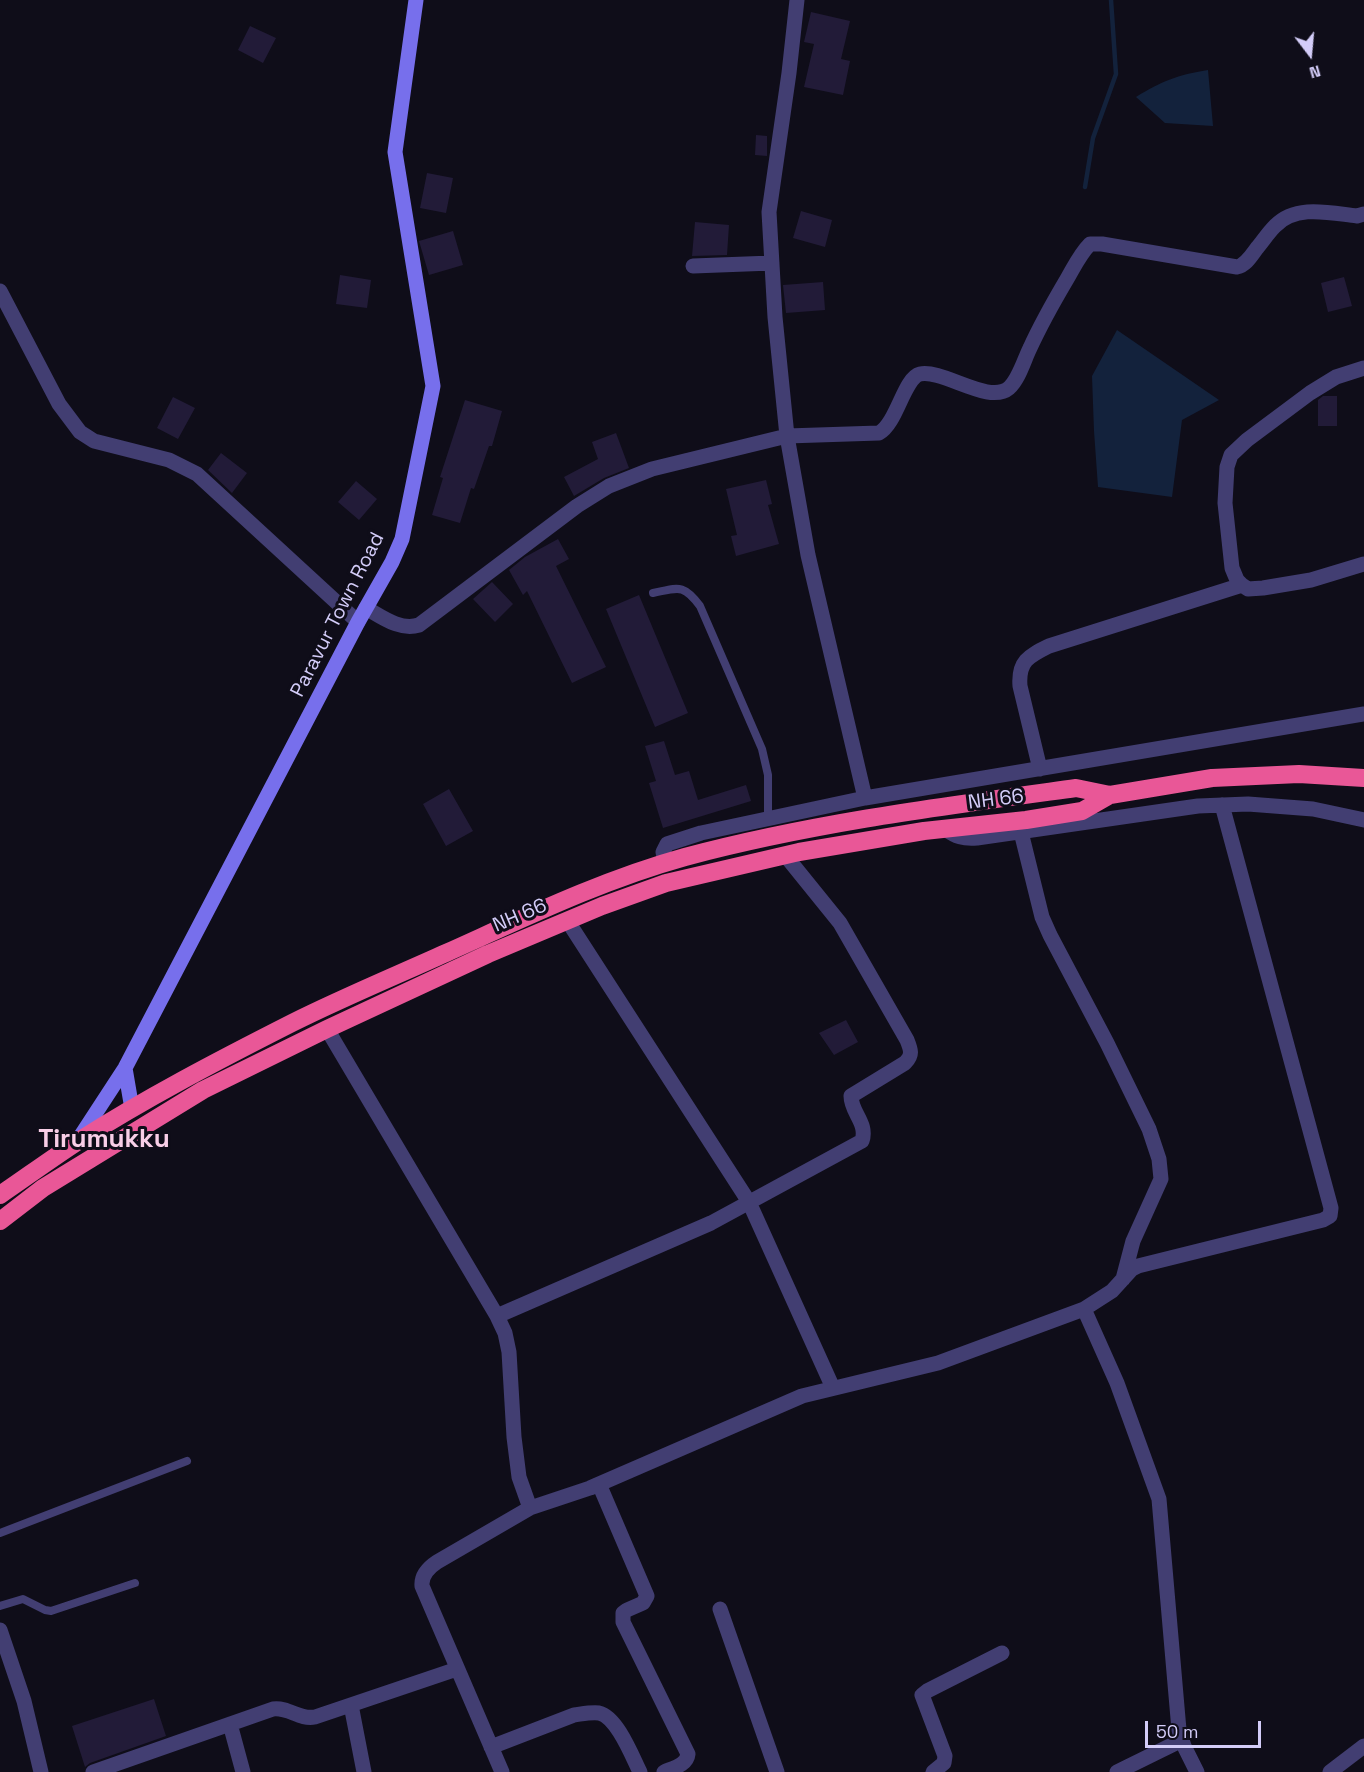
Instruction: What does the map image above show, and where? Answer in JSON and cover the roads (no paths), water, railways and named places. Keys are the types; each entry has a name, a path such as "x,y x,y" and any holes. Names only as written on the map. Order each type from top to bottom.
{"highway":[{"name":"NH 66","path":"0,1221 43,1188 203,1090 488,954 602,906 666,884 811,850 1082,811 1110,795 1212,778 1299,774 1364,778"},
{"name":"NH 66","path":"0,1195 77,1142 208,1067 305,1017 592,889 665,863 744,842 859,820 1076,788 1110,795"}],"main road":[{"name":"Paravur Town Road","path":"77,1142 125,1068 392,562 402,539 433,386 395,152 416,0"},
{"path":"125,1068 132,1109"}],"street":[{"path":"797,0 769,212 775,317 787,436 808,555 865,798"},
{"path":"0,291 59,404 84,435 94,441 169,460 196,474 362,615 406,627 419,625 577,506 609,486 652,469 787,436 879,433 890,422 912,380 920,374 931,375 991,393 1004,392 1014,382 1040,326 1090,244 1102,244 1236,267 1245,263 1276,225 1288,216 1298,212 1357,216 1364,214"},
{"path":"693,266 772,262"},
{"path":"1364,368 1336,377 1310,393 1247,440 1231,455 1227,467 1225,502 1232,568 1237,580 1248,589 1311,580 1364,564"},
{"path":"1040,769 1020,686 1019,672 1032,655 1049,646 1242,585"},
{"path":"665,863 663,852 669,843 701,833 768,818 865,798 1364,714"},
{"path":"945,829 954,836 977,838 1198,806 1248,804 1313,809 1364,820"},
{"path":"502,1772 422,1586 422,1578 437,1562 530,1508 599,1484 802,1396 938,1363 1084,1309 1112,1291 1132,1269 1138,1266 1323,1220 1329,1216 1331,1212 1222,805"},
{"path":"1022,832 1042,916 1050,935 1107,1043 1149,1129 1160,1159 1161,1179 1133,1241 1122,1282"},
{"path":"497,1316 711,1223 862,1141 864,1129 852,1106 850,1096 905,1064 911,1057 911,1051 908,1040 840,923 785,855"},
{"path":"567,920 749,1202 833,1388"},
{"path":"327,1029 497,1316 505,1334 509,1352 519,1477 530,1508"},
{"path":"1084,1309 1117,1383 1159,1499 1179,1730 1197,1772"},
{"path":"599,1484 647,1596 643,1603 623,1613 623,1622 688,1754 685,1762 664,1772"},
{"path":"720,1609 777,1772"},
{"path":"0,1630 24,1701 41,1772"},
{"path":"933,1772 944,1763 945,1756 922,1695 1002,1653"},
{"path":"93,1772 273,1709 281,1708 307,1719 458,1669"},
{"path":"351,1705 364,1772"},
{"path":"491,1747 574,1716 598,1713 608,1717 615,1725 640,1772"},
{"path":"230,1724 243,1772"},
{"path":"1117,1772 1182,1740"},
{"path":"1330,1772 1364,1746"}],"lane":[{"path":"653,593 682,588 688,591 700,606 762,749 768,775 768,818"},
{"path":"0,1533 187,1461"},
{"path":"0,1606 23,1599 51,1611 135,1583"}],"water":[{"path":"1208,70 1213,126 1165,123 1136,97 1170,79"},
{"path":"1117,330 1219,400 1182,420 1172,497 1098,487 1092,376"}],"waterway":[{"path":"1085,187 1093,138 1116,74 1111,0"}],"district":[{"name":"Tirumukku","path":"104,1140"}]}
